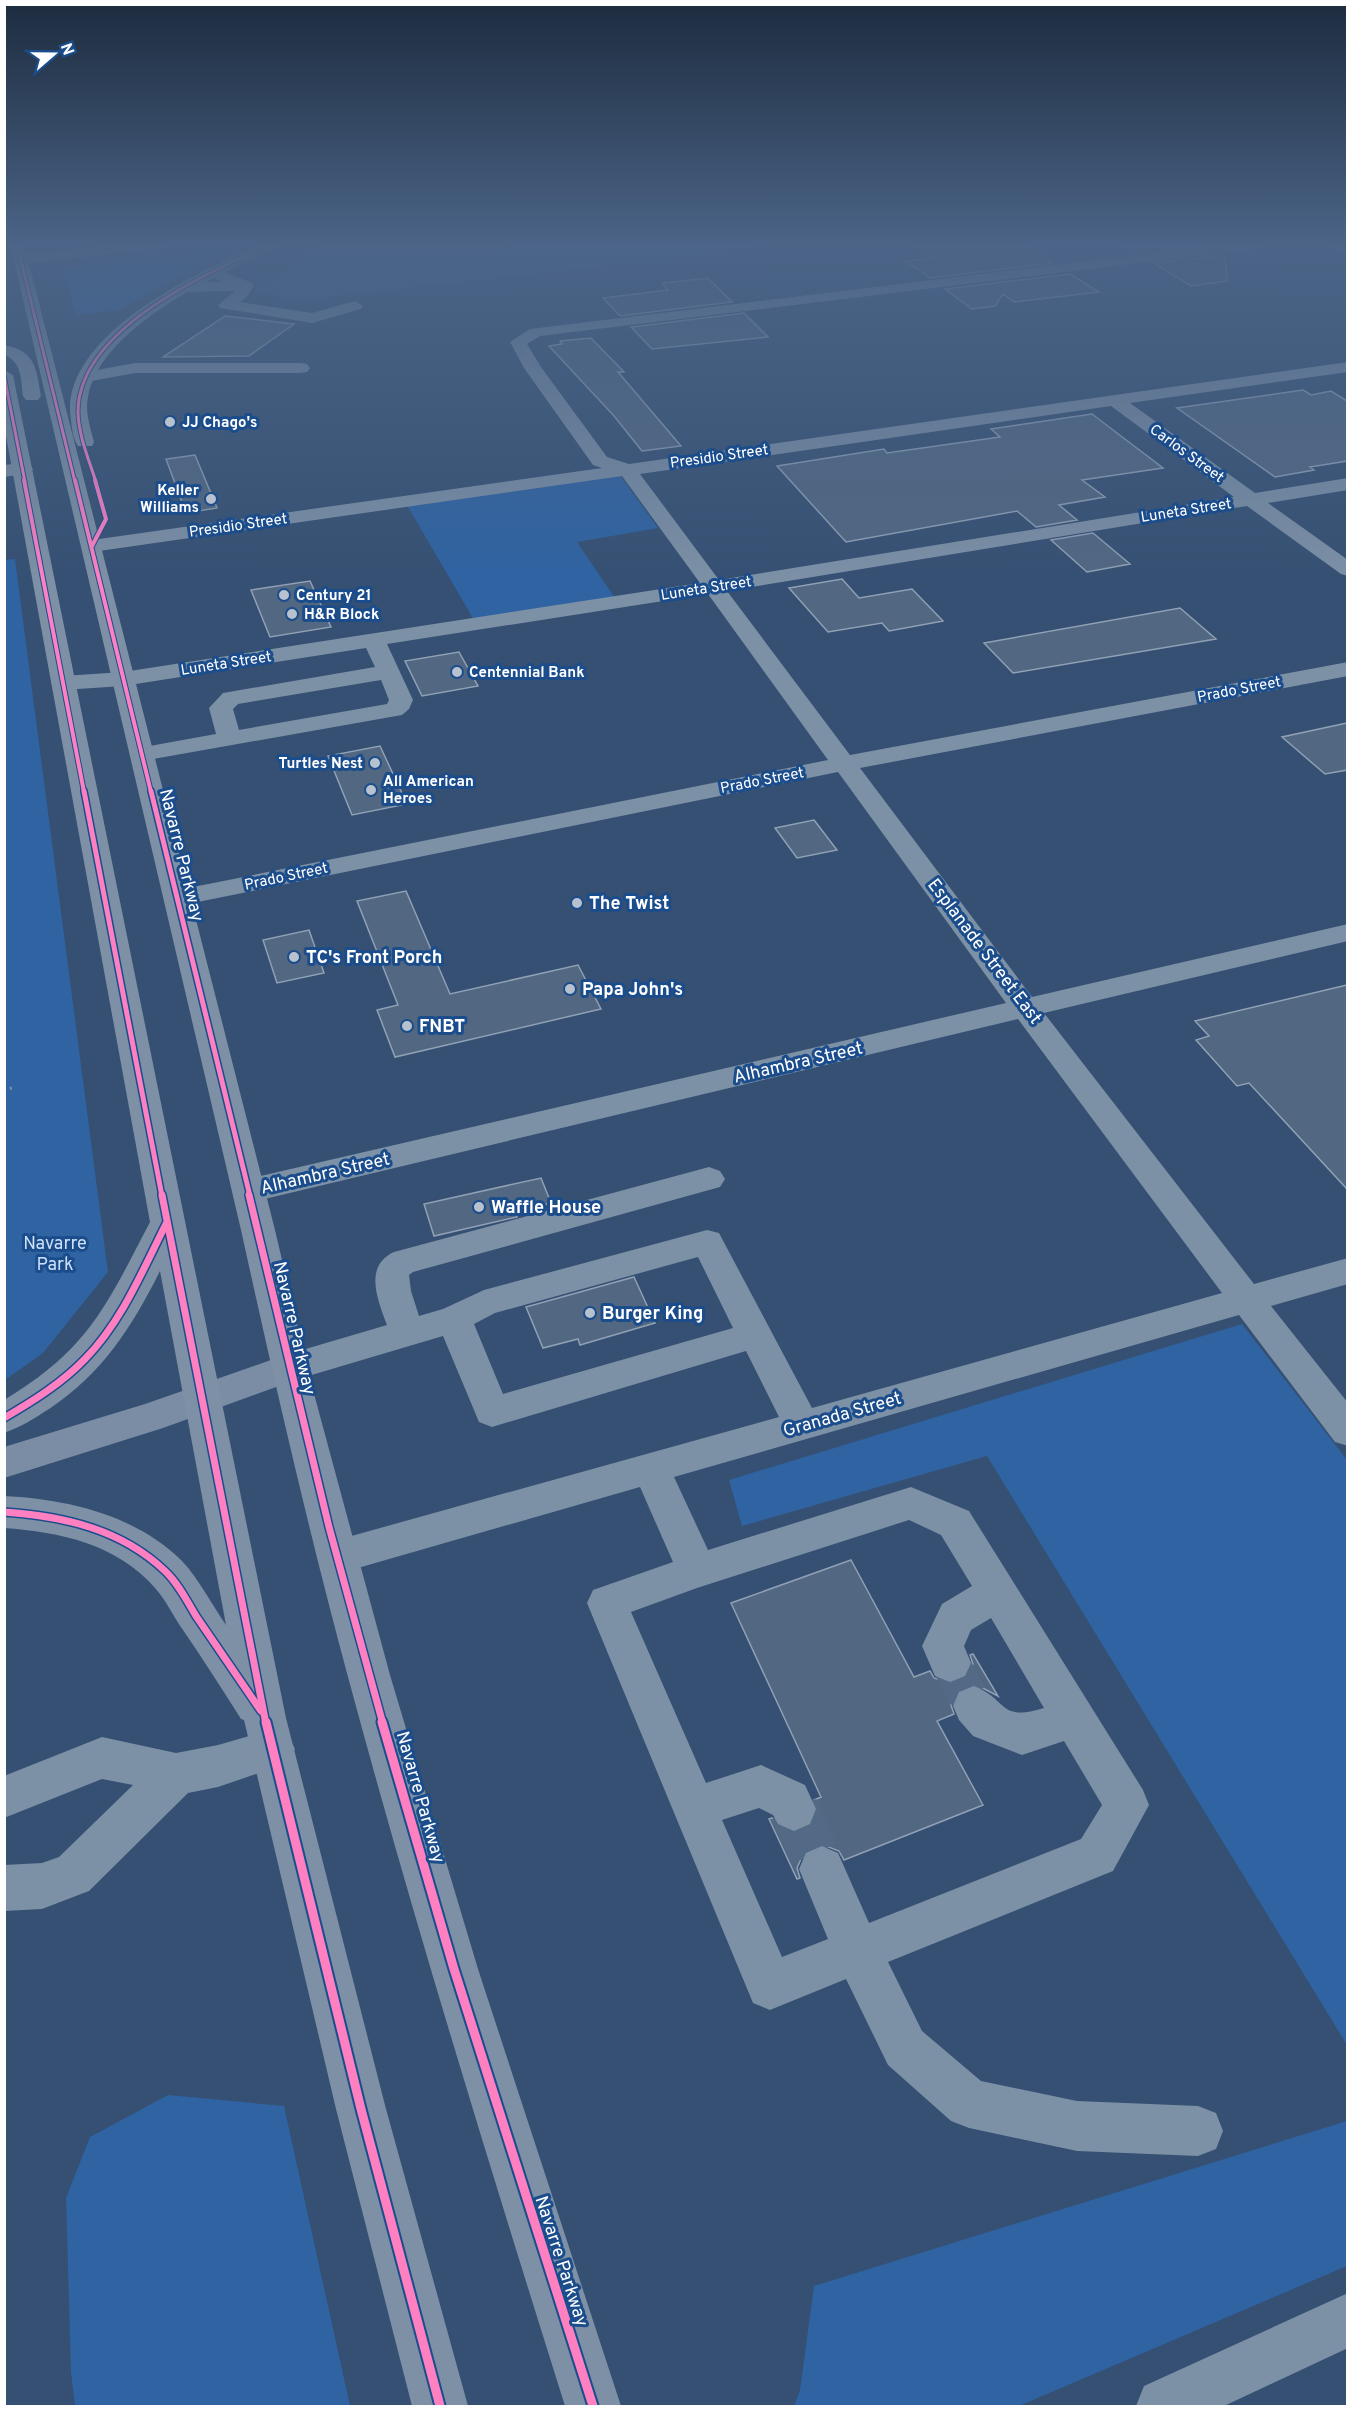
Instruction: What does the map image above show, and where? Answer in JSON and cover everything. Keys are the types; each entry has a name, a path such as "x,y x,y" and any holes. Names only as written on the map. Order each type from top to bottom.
{"highway":[{"path":"22,357 36,413"},
{"name":"Navarre Parkway","path":"44,357 178,898 288,1368 337,1557 413,1827 517,2173 593,2406"},
{"path":"92,546 106,519 78,414 79,397 86,377 99,357"},
{"path":"4,375 14,470 63,683 269,1733 363,2121 440,2406"},
{"path":"46,431 68,454"},
{"path":"4,1418 49,1389 95,1349 112,1326 167,1222"},
{"path":"4,1512 56,1516 83,1522 141,1552 166,1572 269,1733"}],"main road":[{"path":"4,1463 202,1399 288,1368"}],"street":[{"path":"104,357 135,368"},
{"path":"526,357 600,461 627,469"},
{"name":"Presidio Street","path":"92,546 1347,367"},
{"path":"86,377 135,368 301,368"},
{"name":"Carlos Street","path":"1114,400 1347,570"},
{"name":"Esplanade Street East","path":"627,469 843,764 1245,1299 1347,1431"},
{"name":"Luneta Street","path":"63,683 123,679 374,640 714,587 1347,483"},
{"path":"141,754 394,710 401,704 401,700 374,640"},
{"name":"Prado Street","path":"178,898 843,764 1347,669"},
{"path":"230,739 221,708 231,698 388,672"},
{"name":"Alhambra Street","path":"248,1191 1347,932"},
{"path":"408,1334 392,1285 394,1269 406,1261 709,1179"},
{"path":"288,1368 454,1319 484,1303 707,1242 802,1425"},
{"name":"Granada Street","path":"337,1557 1347,1271"},
{"path":"454,1319 492,1412 755,1335"},
{"path":"651,1468 697,1571"},
{"path":"911,1503 955,1523 998,1592 1127,1805 1097,1855 770,1986 608,1603 697,1571 911,1503"},
{"path":"950,1663 943,1646 956,1617 998,1592"},
{"path":"974,1706 988,1722 1022,1735 1074,1718"},
{"path":"4,1797 102,1758 176,1774 218,1766 269,1733"},
{"path":"4,1888 42,1886 73,1875 176,1774"},
{"path":"694,1808 761,1786 789,1800 794,1809"},
{"path":"822,1869 857,1951 905,2048 969,2103 1077,2126 1198,2131"},
{"path":"1164,2406 1347,2320"}],"path":[{"path":"4,1090 12,1088"}],"green space":[{"path":"619,474 658,528 577,542 615,598 474,620 407,505"},
{"name":"Navarre Park","path":"15,559 108,1272 43,1353 5,1380 4,560"},
{"path":"1242,1324 1347,1460 1347,2045 987,1456 742,1526 729,1480"},
{"path":"168,2095 284,2106 350,2406 75,2406 71,2372 66,2198 90,2137"},
{"path":"1347,2121 1347,2266 1019,2406 794,2406 800,2390 814,2286"}],"building":[{"path":"559,357 609,357 624,372 618,372 681,446 642,451 614,416"},
{"path":"1303,390 1311,395 1331,391 1347,401 1347,461 1310,467 1314,470 1275,477 1177,408"},
{"path":"1092,414 1163,468 1082,480 1105,497 1059,505 1077,520 1036,527 1017,511 846,542 777,466 884,449 887,453 1000,437 991,429"},
{"path":"195,455 217,508 186,513 166,459"},
{"path":"1093,533 1130,564 1087,572 1051,540"},
{"path":"842,579 859,598 912,589 943,621 889,631 882,623 828,632 789,588"},
{"path":"310,581 331,627 270,637 251,590"},
{"path":"1180,608 1216,639 1013,673 984,643"},
{"name":"Centennial Bank","path":"459,652 478,686 422,696 405,661"},
{"path":"1347,723 1347,770 1325,774 1282,737"},
{"path":"380,746 407,804 352,815 328,756"},
{"path":"814,820 837,850 797,858 775,828"},
{"path":"406,891 450,994 578,965 601,1009 395,1057 377,1010 398,1005 357,901"},
{"name":"TC's Front Porch","path":"309,930 324,973 277,983 263,940"},
{"path":"1347,985 1347,1189 1249,1083 1237,1086 1196,1040 1209,1036 1195,1021"},
{"name":"Waffle House","path":"541,1178 551,1203 515,1212 517,1217 434,1236 424,1204"},
{"name":"Burger King","path":"634,1277 655,1323 580,1345 578,1339 543,1348 526,1307"},
{"path":"851,1560 914,1677 930,1671 934,1678 951,1684 967,1677 973,1664 970,1655 973,1654 998,1696 975,1684 958,1690 951,1705 954,1714 937,1721 983,1805 844,1860 839,1851 821,1844 804,1852 797,1868 800,1878 797,1879 769,1819 772,1818 777,1826 795,1833 812,1825 818,1810 814,1800 821,1797 731,1603"}],"tunnel":[{"path":"950,1663 974,1706"},
{"path":"794,1809 822,1869"}],"cycle path":[{"path":"45,357 329,1527 410,1822 454,1969 593,2406"},
{"path":"92,546 106,519 80,428 78,408 84,380 98,357"},
{"path":"4,375 265,1718 361,2109 440,2406"},
{"path":"4,1418 65,1378 87,1358 117,1318 167,1222"},
{"path":"4,1512 48,1516 90,1526 110,1534 148,1556 173,1580 261,1711"}],"place":[{"name":"JJ Chago's","path":"170,422"},
{"name":"Keller Williams","path":"211,499"},
{"name":"Century 21","path":"284,595"},
{"name":"H&R Block","path":"292,614"},
{"name":"Centennial Bank","path":"457,672"},
{"name":"Turtles Nest","path":"375,763"},
{"name":"All American Heroes","path":"371,790"},
{"name":"The Twist","path":"577,903"},
{"name":"TC's Front Porch","path":"294,957"},
{"name":"Papa John's","path":"570,989"},
{"name":"FNBT","path":"407,1026"},
{"name":"Waffle House","path":"479,1207"},
{"name":"Burger King","path":"590,1313"}]}
